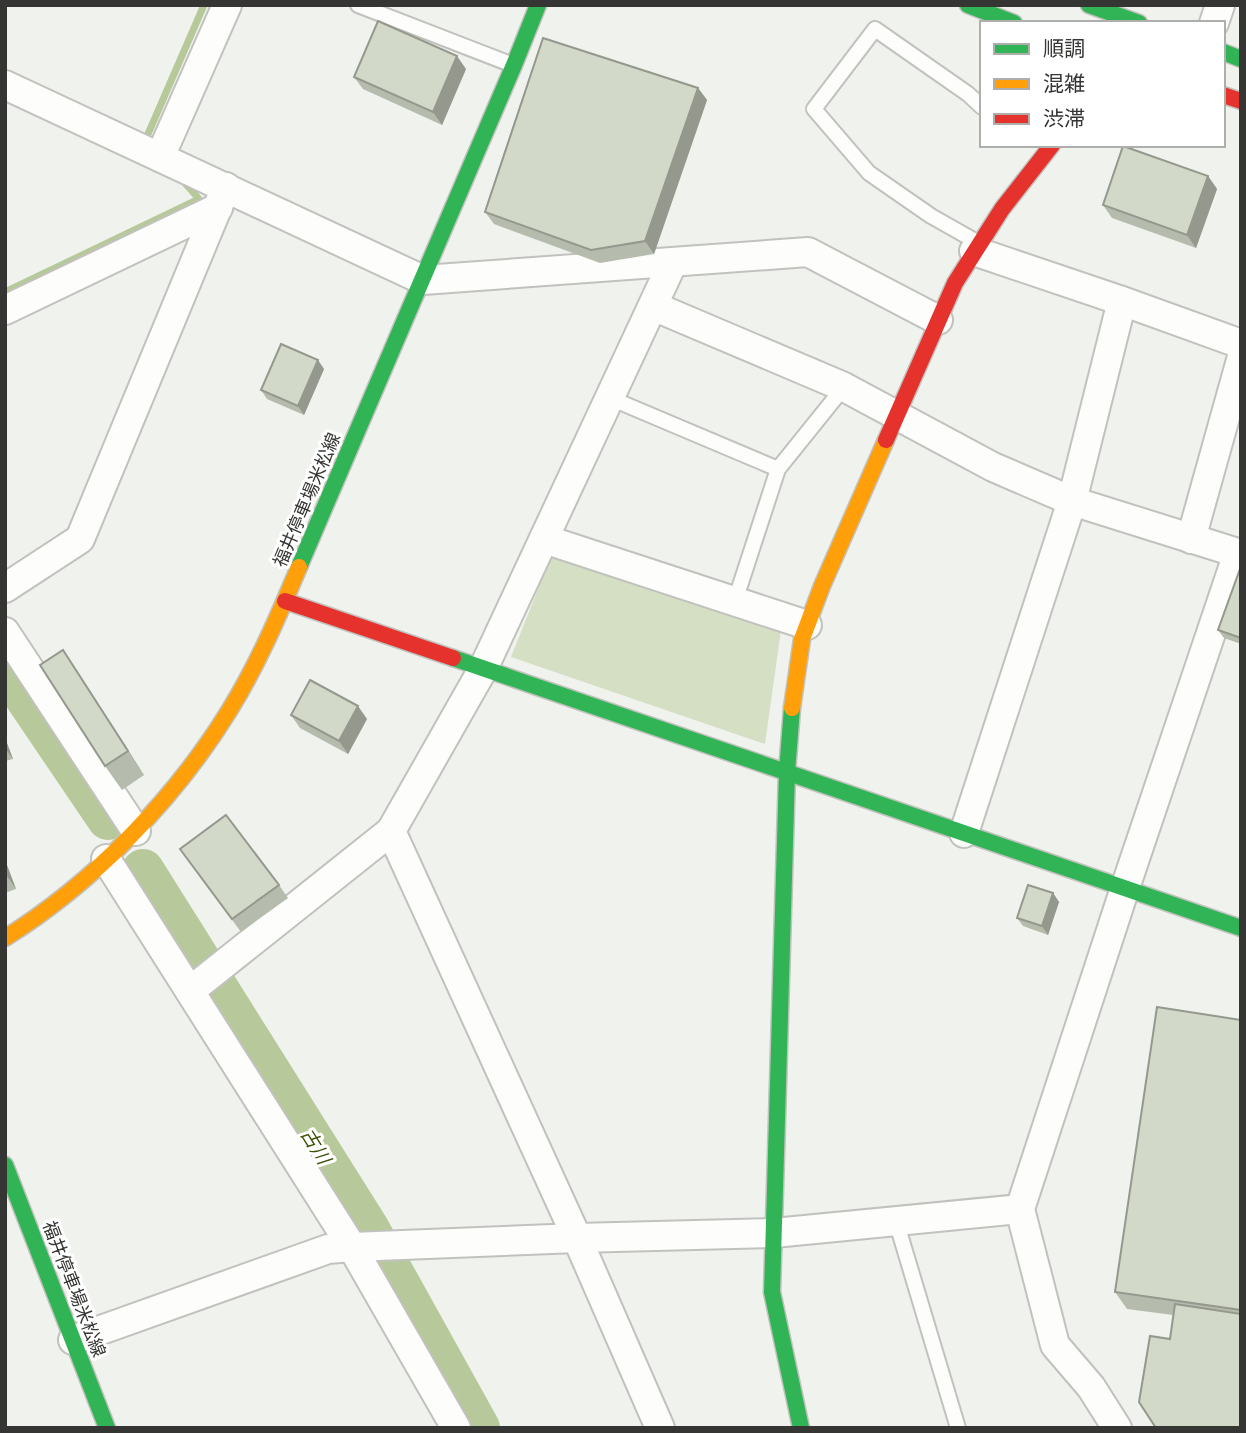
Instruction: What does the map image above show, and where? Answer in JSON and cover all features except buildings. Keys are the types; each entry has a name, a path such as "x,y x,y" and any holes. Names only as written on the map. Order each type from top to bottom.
{"main road":[{"name":"福井停車場米松線","path":"5,938 42,913 136,831 180,780 246,683 285,601 538,5"},
{"path":"968,5 1009,21"},
{"path":"1089,5 1133,21"},
{"path":"802,1428 772,1292 787,772 791,713 802,639 822,586 955,283 1036,157 1049,147"},
{"path":"285,601 1241,928"},
{"name":"福井停車場米松線","path":"5,1165 107,1428"}],"street":[{"path":"160,157 226,5"},
{"path":"5,85 160,157 222,198 423,280 808,252 938,320"},
{"path":"5,310 222,198"},
{"path":"5,588 80,539 222,198"},
{"path":"976,247 1241,344"},
{"path":"190,991 391,831 483,669 673,262"},
{"path":"964,833 1072,501 1122,301"},
{"path":"653,306 844,387 993,467 1072,501 1239,554 1125,888 1020,1209 1055,1345 1091,1387 1117,1428"},
{"path":"1191,538 1241,360"},
{"path":"544,539 807,625"},
{"path":"5,632 136,831"},
{"path":"391,831 578,1238 660,1428"},
{"path":"106,859 352,1247 456,1428"},
{"path":"73,1340 328,1249 774,1233 1020,1209"}],"lane":[{"path":"358,5 514,65"},
{"path":"976,247 869,173 814,109 875,29 980,105"},
{"path":"736,601 778,468 844,387"},
{"path":"610,398 778,468"},
{"path":"896,1222 958,1428"}],"green space":[{"path":"552,554 781,630 765,744 511,657"}],"waterway":[{"path":"148,134 204,5"},
{"path":"5,292 199,199 183,181"},
{"name":"古川","path":"5,667 108,819"},
{"name":"古川","path":"143,870 368,1228 479,1428"}],"traffic: fast":[{"path":"299,567 538,5"},
{"path":"968,5 1009,21"},
{"path":"1089,5 1133,21"},
{"path":"1225,53 1241,59"},
{"path":"453,658 1241,928"},
{"path":"792,708 787,772 772,1292 801,1428"},
{"path":"5,1165 107,1428"}],"traffic: slow":[{"path":"792,708 802,639 822,586 886,440"},
{"path":"5,938 38,916 100,865 157,807 183,776 207,744 249,677 299,567"}],"traffic: jam":[{"path":"1225,96 1241,101"},
{"path":"886,440 955,283 1002,209 1050,147"},
{"path":"285,601 453,658"}]}
